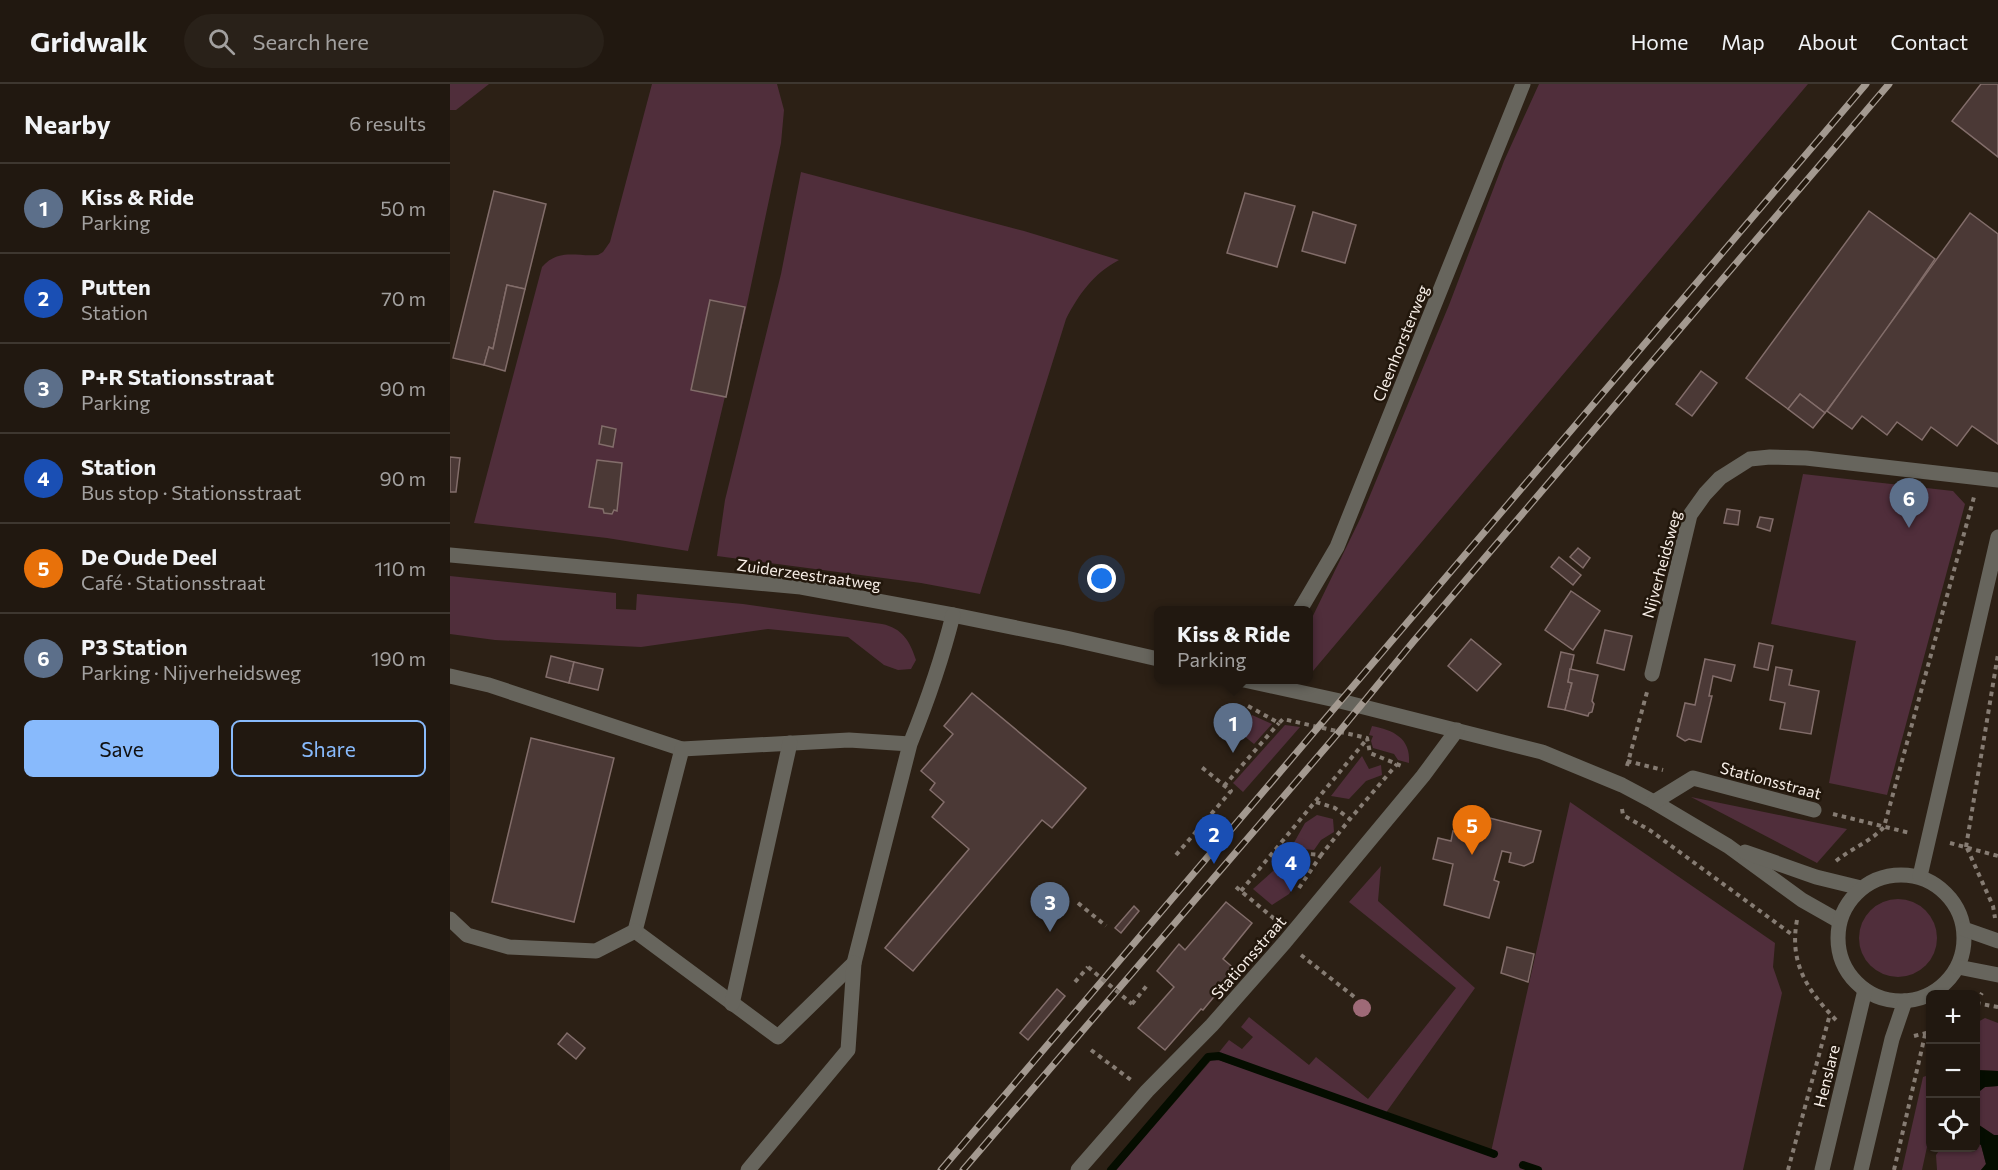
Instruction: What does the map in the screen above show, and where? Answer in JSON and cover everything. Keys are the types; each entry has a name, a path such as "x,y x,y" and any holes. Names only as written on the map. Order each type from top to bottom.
{"street":[{"name":"Cleenhorsterweg","path":"1302,606 1336,547 1523,84"},
{"name":"Nijverheidsweg","path":"1652,674 1690,515 1704,494 1720,477 1750,459 1806,458 1998,480"},
{"path":"1920,876 1998,537"},
{"name":"Zuiderzeestraatweg","path":"450,555 801,587 953,615 1154,658"},
{"path":"748,1170 848,1050 854,963 909,744 925,707 953,615"},
{"path":"450,676 489,685 682,748 849,740 909,744"},
{"path":"1274,684 1542,752 1622,785 1728,846 1802,900 1839,921"},
{"name":"Stationsstraat","path":"1078,1170 1147,1091 1212,1025 1290,937 1423,776 1457,730"},
{"path":"732,1004 790,743"},
{"path":"450,919 467,934 509,947 596,951 635,931 682,748"},
{"name":"Stationsstraat","path":"1654,802 1693,778 1814,810"},
{"path":"1728,846 1816,877 1861,888"},
{"path":"1899,874 1920,876 1941,888 1957,906 1964,929 1964,948 1958,967 1944,984 1926,996 1905,1001 1884,999 1865,990 1851,977 1841,960 1837,941 1839,921 1847,903 1861,888 1879,878 1899,874"},
{"path":"1964,929 1998,941"},
{"path":"635,931 778,1037 854,963"},
{"path":"1958,967 1998,975"},
{"name":"Henslare","path":"1822,1170 1865,990"},
{"path":"1861,1170 1892,1039 1905,1001"}],"path":[{"name":"Stationsstraat","path":"1814,810 1884,827 1979,479"},
{"path":"1996,924 1993,906 1966,847 1998,654"},
{"path":"1622,785 1652,674"},
{"path":"1248,706 1279,723"},
{"path":"1224,786 1283,719 1367,738"},
{"path":"1241,891 1367,738"},
{"path":"1296,893 1321,855 1397,764 1370,753 1367,738"},
{"path":"1176,855 1231,791 1199,765"},
{"name":"Henslare","path":"1622,785 1623,815 1651,831 1794,936 1799,966 1809,990 1830,1013 1788,1170"},
{"path":"1316,802 1335,808 1350,819"},
{"path":"1966,847 1998,856"},
{"path":"1274,851 1321,855"},
{"path":"1236,887 1274,918 1290,937 1357,999"},
{"path":"1078,903 1106,926"},
{"path":"1274,918 1281,910"},
{"path":"1075,982 1088,967 1132,1004 1149,983"},
{"path":"1980,1004 1998,1007"},
{"path":"1894,1170 1926,1034"},
{"path":"1091,1050 1147,1091"}],"shaded area":[{"path":"450,84 489,84 456,110 450,110"},
{"path":"652,84 777,84 784,110 781,143 746,309 688,551 607,538 474,523 542,267 548,261 561,255 598,255 610,242"},
{"path":"1539,84 1808,84 1313,671 1313,616 1361,517 1449,305 1504,161"},
{"path":"801,172 1024,231 1119,260 1088,285 1066,319 980,594 921,583 717,556 725,500 781,274"},
{"path":"1803,474 1953,491 1965,504 1887,795 1829,783 1856,641 1771,624"},
{"path":"450,576 616,593 616,609 636,610 637,594 743,604 882,624 895,629 904,636 916,660 911,669 898,670 884,665 848,637 768,629 641,647 495,640 450,634"},
{"path":"1252,715 1272,724 1254,744 1238,731"},
{"path":"1285,725 1300,727 1243,792 1233,783"},
{"path":"1372,726 1387,730 1404,741 1409,754 1409,763 1398,760 1394,754 1373,748 1371,741 1373,736 1369,735"},
{"path":"1362,756 1369,769 1381,765 1382,775 1366,781 1349,799 1331,796"},
{"path":"1691,797 1847,829 1817,863"},
{"path":"1570,802 1775,943 1773,967 1782,993 1743,1170 1116,1170 1213,1058 1491,1152"},
{"path":"1317,815 1333,819 1334,832 1321,840 1314,850 1291,848 1305,823"},
{"path":"1282,863 1305,867 1289,894 1272,905 1253,889"},
{"path":"1381,866 1378,901 1475,988 1385,1114 1216,1056 1229,1040 1242,1049 1253,1037 1241,1027 1249,1017 1309,1065 1316,1057 1368,1099 1456,988 1349,902"},
{"path":"1898,899 1913,902 1926,910 1934,923 1937,938 1934,953 1926,966 1913,974 1898,977 1883,974 1870,966 1862,953 1859,938 1862,923 1870,910 1883,902"},
{"path":"1985,1018 1998,1023 1998,1071 1980,1070 1980,1021"},
{"path":"1980,1070 1998,1071 1998,1086 1985,1087 1980,1091"},
{"path":"1926,1076 1926,1152 1922,1170 1902,1170 1923,1077"},
{"path":"1998,1086 1998,1135 1994,1135 1980,1126 1980,1091 1985,1087"},
{"path":"1980,1126 1994,1135 1998,1135 1998,1170 1981,1170 1986,1164 1981,1145"},
{"path":"1980,1144 1986,1164 1981,1170 1937,1170 1936,1155 1938,1152 1980,1152"}],"building":[{"path":"1981,84 1998,84 1998,157 1952,121"},
{"path":"494,191 546,204 525,289 507,285 493,349 489,347 484,365 453,358"},
{"path":"1245,193 1295,206 1277,267 1227,253"},
{"path":"1869,211 1935,259 1871,352 1825,413 1800,394 1788,409 1746,378"},
{"path":"1313,212 1356,225 1345,263 1302,251"},
{"path":"1970,213 1998,234 1998,444 1972,426 1957,446 1931,427 1922,440 1897,422 1887,435 1862,416 1852,429 1827,411"},
{"path":"507,285 525,289 505,371 484,365 489,347 493,349"},
{"path":"710,300 745,307 726,397 691,390"},
{"path":"1701,371 1717,383 1692,416 1676,404"},
{"path":"1800,394 1825,413 1813,428 1788,409"},
{"path":"602,426 616,429 613,447 599,444"},
{"path":"450,457 460,458 456,492 450,492"},
{"path":"597,460 622,463 617,511 614,510 612,514 604,513 603,509 589,507"},
{"path":"1727,509 1740,511 1738,525 1724,523"},
{"path":"1760,517 1773,519 1770,531 1757,527"},
{"path":"1578,548 1590,558 1583,568 1570,557"},
{"path":"1559,557 1581,575 1573,585 1551,567"},
{"path":"1571,591 1600,611 1573,650 1545,630"},
{"path":"1605,630 1632,636 1624,670 1597,663"},
{"path":"1471,639 1501,664 1477,691 1448,666"},
{"path":"1759,643 1773,646 1768,670 1754,667"},
{"path":"1561,652 1574,655 1568,682 1572,683 1565,710 1548,707"},
{"path":"551,656 574,662 569,683 546,677"},
{"path":"1705,659 1735,665 1731,681 1713,676 1709,696 1712,696 1701,742 1689,739 1685,741 1677,736 1685,703 1695,705"},
{"path":"574,662 603,669 598,690 569,683"},
{"path":"1776,667 1792,670 1789,685 1819,691 1811,734 1780,729 1785,703 1770,700"},
{"path":"1570,669 1598,675 1592,701 1594,704 1588,716 1565,710 1572,683 1568,682"},
{"path":"972,693 1086,788 1052,828 1042,820 913,971 885,948 969,849 932,817 944,802 930,790 935,783 921,771 953,734 944,726"},
{"path":"531,738 614,758 574,922 492,902"},
{"path":"1466,812 1541,831 1533,862 1524,866 1509,862 1511,853 1502,851 1494,880 1499,882 1489,918 1444,905 1453,864 1433,859 1438,838 1451,841 1453,831 1461,833"},
{"path":"1226,902 1252,923 1223,959 1236,970 1203,1010 1201,1009 1165,1050 1138,1028 1174,987 1157,971 1179,944 1185,950"},
{"path":"1134,906 1139,911 1121,933 1115,928"},
{"path":"1507,947 1534,954 1528,982 1501,973"},
{"path":"1057,989 1065,996 1028,1040 1020,1033"},
{"path":"567,1033 585,1048 576,1059 558,1044"}],"waterway":[{"path":"1111,1170 1208,1057 1219,1056 1494,1154"},
{"path":"1523,1165 1538,1170"}],"railway":[{"path":"941,1170 1866,84"},
{"path":"963,1170 1339,732 1413,642 1889,84"}],"place":[{"name":"P3 Station","path":"1909,528"},
{"name":"Kiss & Ride","path":"1233,753"},
{"name":"De Oude Deel","path":"1472,855"},
{"name":"Putten","path":"1214,864"},
{"name":"Station","path":"1291,892"},
{"name":"P+R Stationsstraat","path":"1050,932"}]}
